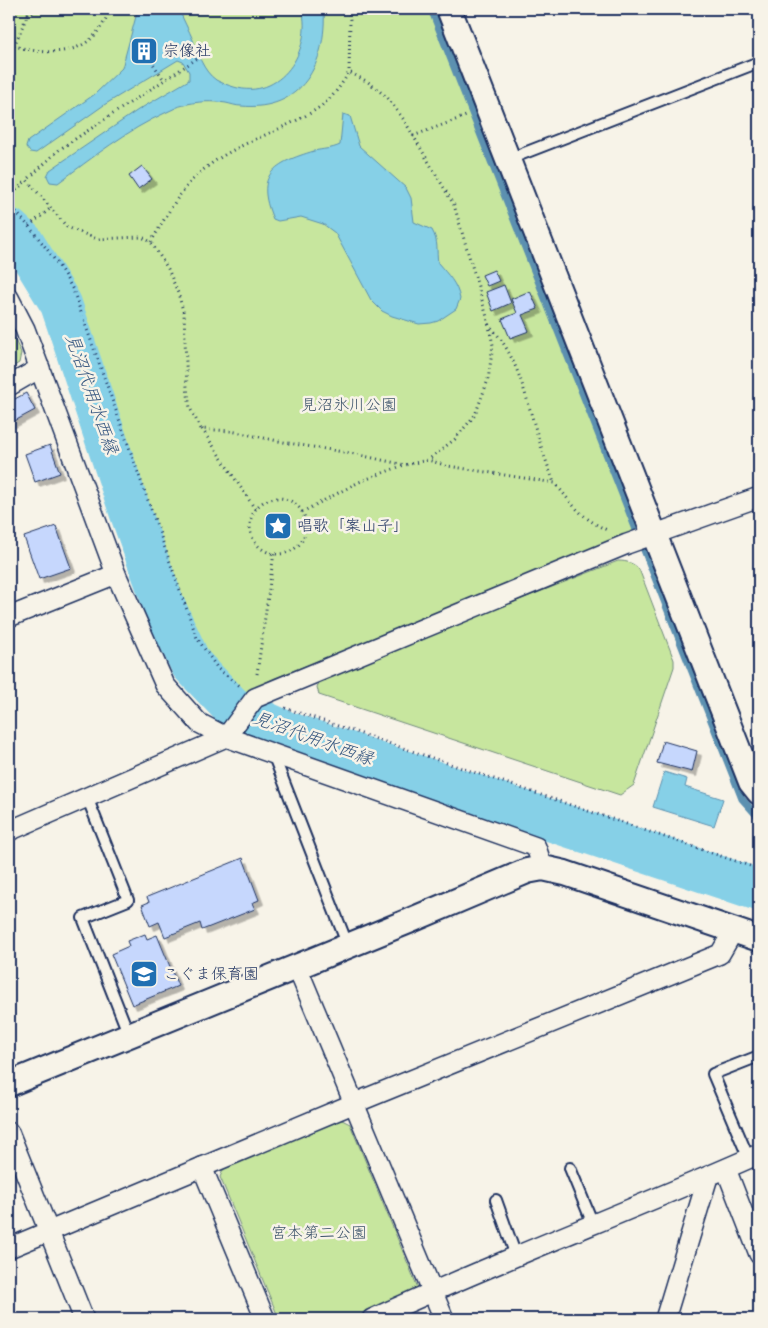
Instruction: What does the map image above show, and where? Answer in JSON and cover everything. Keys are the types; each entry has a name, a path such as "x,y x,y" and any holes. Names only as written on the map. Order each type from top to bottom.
{"street":[{"path":"449,9 751,782 759,792"},
{"path":"9,298 25,329 116,574 165,685 200,723 226,737 536,847 543,868"},
{"path":"9,386 40,368"},
{"path":"9,831 226,737 256,698 627,544 759,497"},
{"path":"9,617 116,574"},
{"path":"9,1084 527,871 543,868 565,873 759,939"},
{"path":"9,1248 355,1103 720,954 734,930"},
{"path":"297,967 444,1319"},
{"path":"9,1132 84,1319"},
{"path":"372,1319 433,1291 708,1177 754,1156"},
{"path":"202,1167 266,1319"},
{"path":"726,1169 759,1254"},
{"path":"665,1319 708,1177"}],"lane":[{"path":"509,159 759,62"},
{"path":"272,753 348,946"},
{"path":"87,797 128,900 83,918 129,1035"},
{"path":"754,1156 713,1074 759,1056"},
{"path":"570,1168 593,1224"},
{"path":"496,1200 516,1256"}],"path":[{"path":"25,9 28,14"},
{"path":"14,46 30,9"},
{"path":"28,14 42,9"},
{"path":"9,44 39,52 58,52 76,47 90,39 103,25 112,9"},
{"path":"151,242 172,206 188,184 203,170 226,154 318,109 337,91 349,72 349,9"},
{"path":"149,57 164,80"},
{"path":"9,197 60,149 201,57"},
{"path":"302,512 359,482 405,465 428,460 455,439 475,415 488,380 493,345 454,204 387,97 368,82 349,72"},
{"path":"413,136 463,117"},
{"path":"27,180 67,227 97,238 142,237 151,242 168,269 182,306 186,333 187,388 190,408 255,509"},
{"path":"9,204 55,259 73,290 197,638 218,669 256,698 759,869"},
{"path":"28,226 52,208"},
{"path":"488,324 499,334 518,374 555,483 580,514 623,538 627,544"},
{"path":"202,429 231,431 405,465"},
{"path":"428,460 448,466 555,483"},
{"path":"279,498 295,504 302,512 306,528 304,536 292,550 284,553 265,551 257,545 252,537 250,527 255,509 270,499 279,498"},
{"path":"256,698 257,667 274,553"}],"green space":[{"name":"見沼氷川公園","path":"9,9 436,9 641,533 275,678 242,694 217,672 194,639 82,318 71,292 43,247 9,207"},
{"path":"9,327 21,353 19,363 9,369"},
{"path":"618,561 630,563 639,569 674,660 674,667 634,785 620,795 319,695 317,687 321,678"},
{"name":"宮本第二公園","path":"340,1119 350,1124 418,1288 415,1295 354,1319 279,1319 220,1177 224,1168"}],"water":[{"path":"138,9 179,9 202,62 211,76 234,87 251,89 266,86 279,79 289,69 297,55 304,25 302,9 324,9 324,29 321,48 315,65 306,80 295,92 280,101 262,106 239,106 210,102 180,106 152,119 124,136 58,183 50,182 47,176 50,170 138,110 189,80 189,72 183,62 178,60 104,105 36,153 30,152 26,147 28,141 95,94 122,68","holes":["147,45 152,54 149,59 143,60 139,58 138,49"]},
{"path":"343,114 350,116 359,146 406,188 411,198 414,222 432,230 436,242 438,263 449,275 459,293 460,299 456,309 438,321 419,324 382,311 371,300 335,233 323,224 301,217 278,221 273,219 266,191 267,181 271,173 288,160 340,145"},
{"path":"664,772 687,779 685,787 723,799 714,826 653,807"}],"building":[{"path":"142,166 152,179 138,189 129,176"},
{"path":"494,270 499,281 487,286 482,275"},
{"path":"504,285 511,303 493,311 486,292"},
{"path":"530,291 538,309 522,315 529,331 510,338 502,319 517,313 511,299"},
{"path":"26,393 35,410 9,424 9,402"},
{"path":"50,445 60,473 35,482 25,454"},
{"path":"56,526 71,568 39,579 24,537"},
{"path":"663,741 697,751 692,772 657,763"},
{"path":"243,858 259,900 252,903 255,909 202,930 200,923 165,937 159,922 150,926 142,905 149,902 147,897"},
{"path":"145,934 147,939 157,935 178,986 132,1005 111,954 129,946 127,941"}],"waterway":[{"path":"431,9 742,799 759,818"},
{"name":"見沼代用水西縁","path":"9,229 23,242 61,304 130,511 164,605 191,664 233,708 286,732 759,890"}],"place":[{"name":"宗像社","path":"144,51"},
{"name":"唱歌「案山子」","path":"278,526"},
{"name":"こぐま保育園","path":"144,974"}]}
